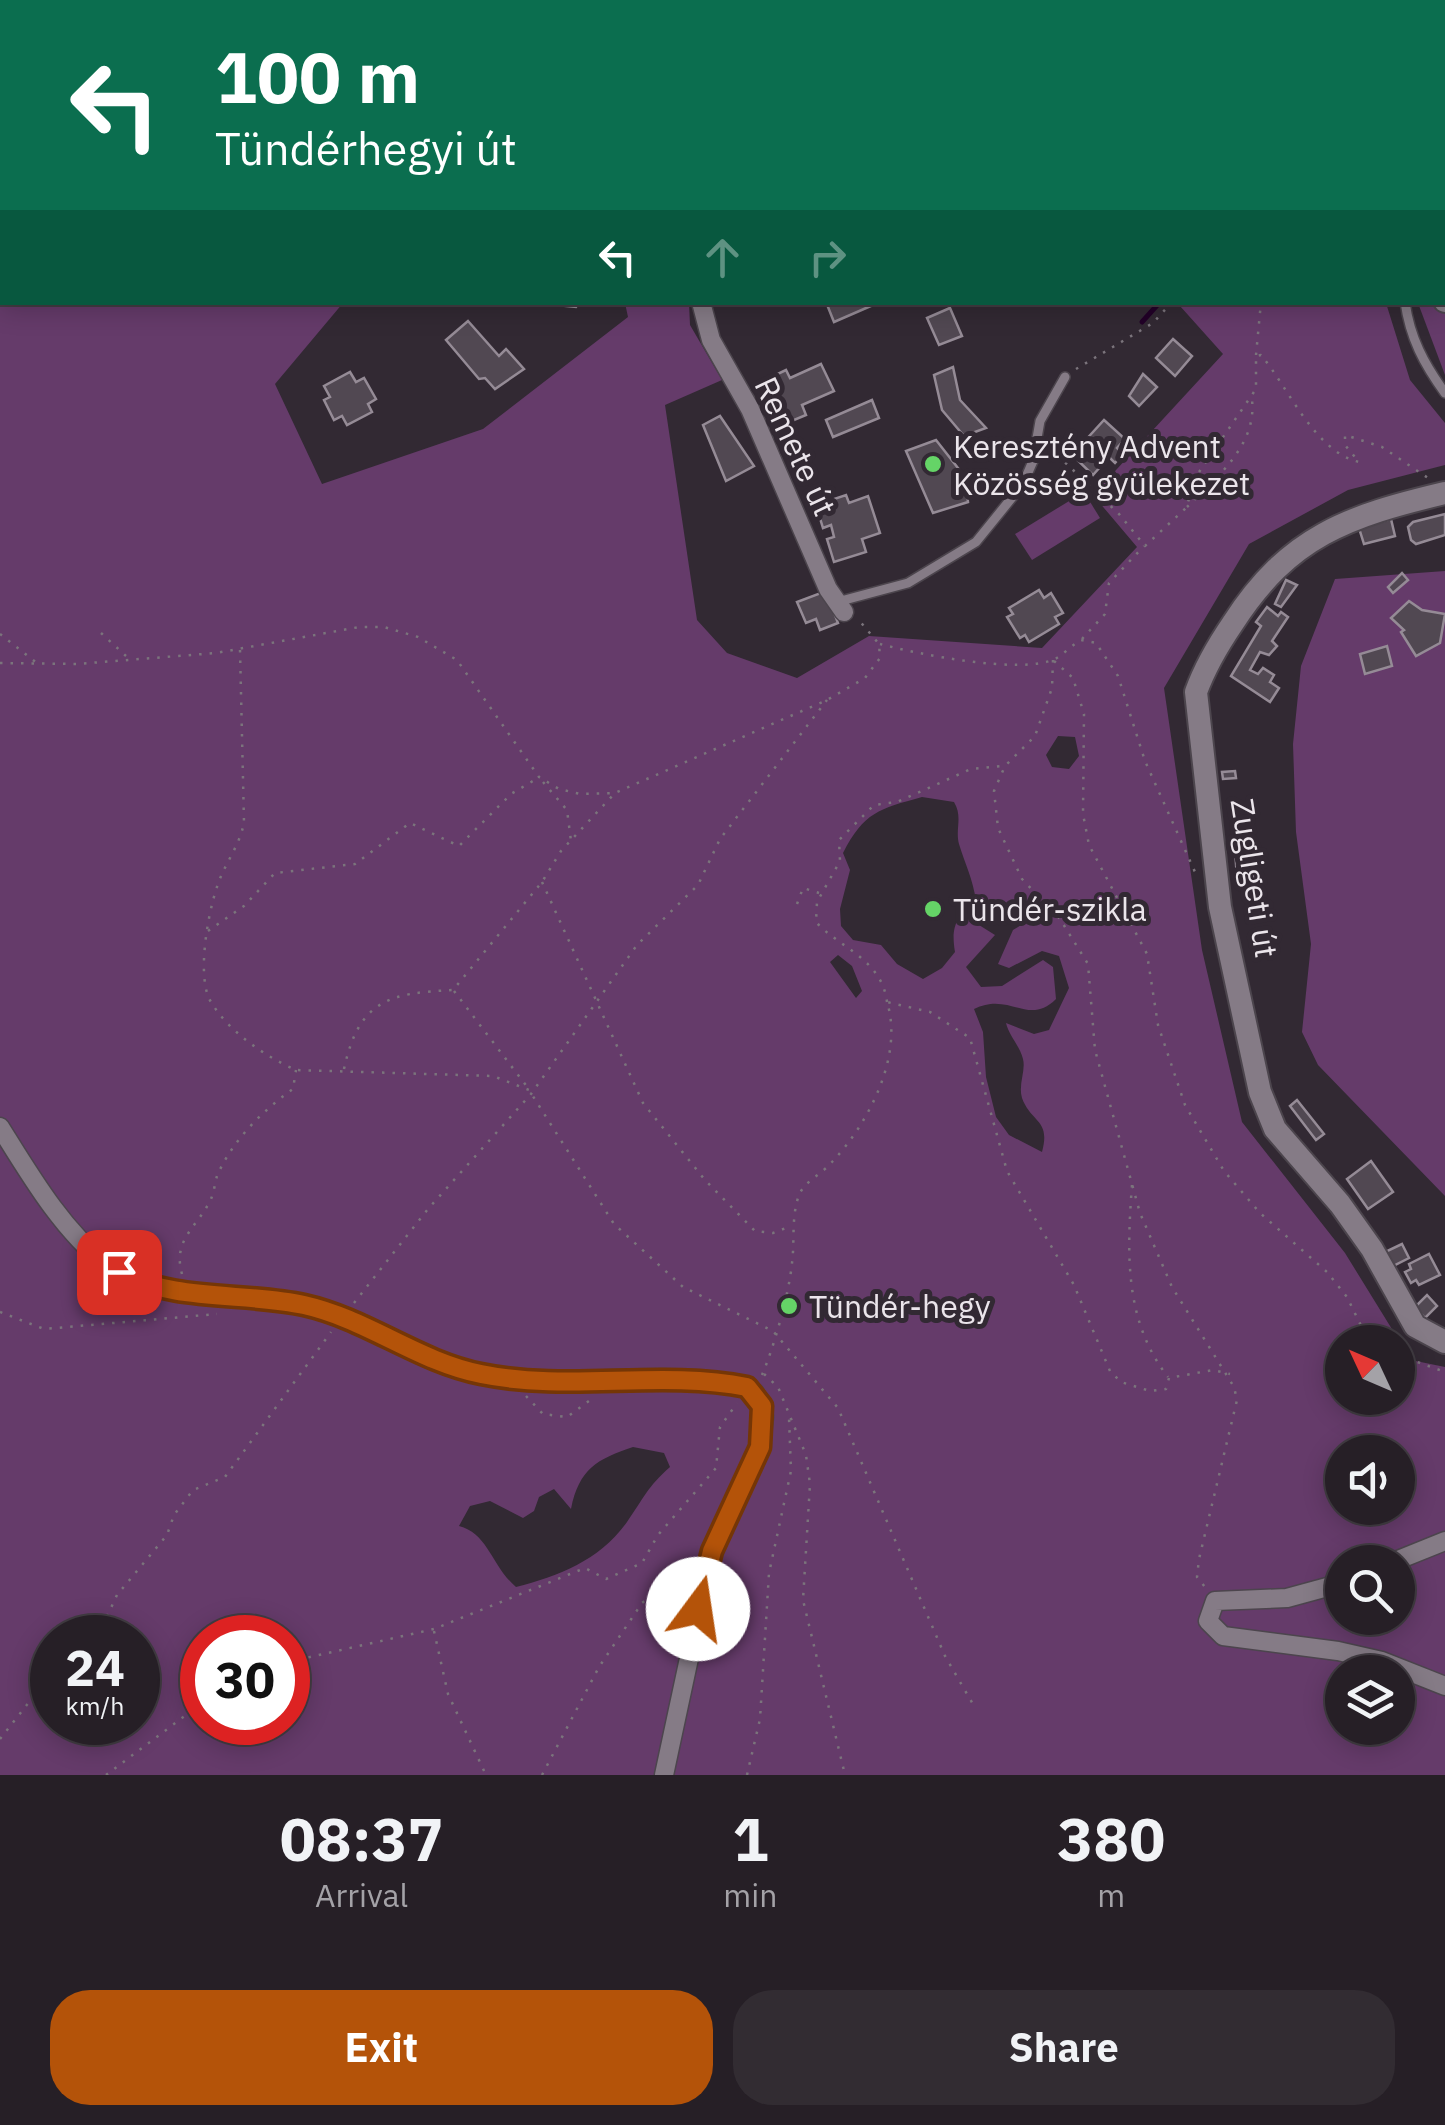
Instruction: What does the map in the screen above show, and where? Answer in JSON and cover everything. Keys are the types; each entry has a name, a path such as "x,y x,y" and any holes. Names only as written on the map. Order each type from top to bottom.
{"street":[{"name":"Remete út","path":"702,305 712,340 750,409 794,516 840,607"},
{"name":"Zugligeti út","path":"1441,488 1358,516 1295,550 1252,593 1204,670 1196,692 1220,907 1270,1117 1275,1129 1340,1204 1372,1249 1414,1326 1445,1342"},
{"path":"0,1127 76,1237 108,1266 146,1284 292,1303 344,1316 472,1372 597,1382 708,1380 747,1387 762,1406 760,1447 712,1551 664,1775"},
{"path":"1415,1553 1445,1541"},
{"path":"1325,1588 1286,1598 1215,1600 1208,1621 1222,1636 1352,1654 1445,1686"}],"lane":[{"path":"1405,305 1408,327 1423,363 1445,393"},
{"path":"840,607 908,583 946,564 976,542 1001,514 1033,461 1035,433 1065,377"}],"path":[{"path":"1065,377 1111,345 1140,332 1168,305"},
{"path":"1186,508 1198,475 1256,389 1261,305"},
{"path":"1256,356 1261,355 1311,423 1345,459 1359,462 1345,445 1345,435 1366,439 1441,488"},
{"path":"840,607 862,621 879,644 928,656 980,662 1053,660 1081,640 1105,614 1109,582 1243,446 1254,422 1251,396"},
{"path":"1035,433 1119,514 1144,546"},
{"path":"0,664 40,665 240,650 359,627 384,627 418,637 470,673 509,738 567,810 571,840"},
{"path":"101,633 127,657"},
{"path":"0,634 40,665"},
{"path":"1081,640 1096,643 1118,676 1171,825 1188,864 1202,873"},
{"path":"539,777 559,789 580,794 615,793 826,700 875,670 879,644"},
{"path":"240,650 244,822 216,888 207,932 204,963 210,1001 267,1058 296,1070 493,1076 530,1092"},
{"path":"1053,660 1052,688 1035,736 1004,766 994,791 998,828 1022,879 1060,919 1088,964 1095,1050 1140,1213 1172,1288 1230,1374 1238,1400 1197,1577 1215,1600"},
{"path":"1053,660 1073,678 1084,714 1083,814 1089,845 1147,954 1158,1025 1185,1105 1224,1172 1260,1213 1327,1272 1347,1297 1361,1325"},
{"path":"108,1615 117,1595 167,1535 174,1515 193,1490 225,1476 428,1209 530,1092 638,945 698,885 720,839 826,700"},
{"path":"747,1387 763,1374 792,1271 792,1226 800,1192 852,1139 862,1116 882,1090 890,1036 881,983 862,956 816,922 821,893 840,861 837,850 843,832 874,805 897,802 972,768 1004,766"},
{"path":"207,932 244,906 275,873 355,864 410,823 458,846 511,794 539,777"},
{"path":"343,1071 350,1038 372,1011 399,993 453,990 542,882 571,840 615,793"},
{"path":"542,882 643,1103 705,1180 754,1230 773,1232 792,1226"},
{"path":"797,904 804,888 821,893"},
{"path":"453,990 530,1092 614,1224 682,1287 774,1331 838,1408 946,1656 974,1706"},
{"path":"887,1002 930,1012 970,1038 1008,1171 1074,1284 1110,1370 1121,1382 1150,1391 1166,1389 1169,1378"},
{"path":"186,1290 177,1257 185,1234 211,1200 227,1156 263,1112 293,1089 296,1070"},
{"path":"1132,1182 1129,1271 1134,1310 1150,1355 1169,1378"},
{"path":"0,1312 44,1329 224,1314"},
{"path":"1415,1361 1445,1372"},
{"path":"1169,1378 1213,1370 1230,1374"},
{"path":"763,1374 778,1386 806,1454 810,1484 803,1600 844,1775"},
{"path":"523,1379 526,1398 542,1414 567,1417 594,1398 597,1382"},
{"path":"310,1657 434,1629 585,1568 606,1579 642,1563 658,1535 716,1468 720,1427 734,1408"},
{"path":"747,1775 762,1704 769,1573 791,1471 787,1411"},
{"path":"542,1775 599,1667 642,1603 712,1551"},
{"path":"434,1629 448,1694 486,1775"},
{"path":"0,1739 30,1700"},
{"path":"106,1775 180,1720"}],"shaded area":[{"path":"0,305 341,305 275,384 322,484 483,429 628,317 625,305 689,305 690,325 722,380 665,405 697,620 727,653 797,678 869,636 1042,648 1137,547 1093,495 1223,354 1181,305 1387,305 1410,380 1445,423 1445,465 1348,490 1249,544 1164,688 1202,950 1242,1122 1345,1253 1389,1325 1325,1325 1325,1415 1415,1415 1415,1361 1445,1367 1445,1775 0,1775","holes":["1058,736 1075,737 1079,756 1069,769 1052,767 1046,755","922,797 954,802 959,844 976,901 956,924 955,952 942,968 923,979 897,964 881,945 853,940 841,926 840,909 850,870 843,853 858,829 874,814","1020,916 1026,922 1013,930 998,964 1009,968 1042,951 1059,956 1069,988 1049,1030 1034,1034 1006,1023 1023,1059 1022,1098 1044,1133 1042,1152 1009,1135 996,1117 986,1077 983,1032 974,1009 998,1004 1027,1010 1046,1007 1056,999 1053,967 1043,960 1002,986 981,987 966,967 995,935 979,925 986,918","838,955 852,966 862,991 856,998 830,962","633,1447 664,1453 670,1467 604,1547 563,1572 516,1587 477,1536 459,1526 470,1506 490,1501 523,1518 534,1511 539,1497 554,1489 571,1509 585,1475 600,1461"]},
{"path":"1419,305 1445,305 1445,375"},
{"path":"1084,492 1100,518 1032,560 1015,534"},
{"path":"1445,571 1445,1196 1318,1065 1302,1032 1311,944 1296,832 1293,744 1301,666 1335,579"}],"building":[{"path":"827,305 873,305 834,322"},
{"path":"950,308 962,336 939,345 927,318"},
{"path":"468,321 499,356 506,349 524,369 495,389 485,378 479,379 446,340"},
{"path":"1173,339 1192,356 1175,376 1156,358"},
{"path":"821,364 834,391 802,405 806,415 787,423 767,379 786,370 790,378"},
{"path":"953,367 960,400 986,428 964,436 942,410 934,375"},
{"path":"350,372 356,382 364,378 376,399 368,404 372,412 347,425 342,416 334,420 324,400 330,397 324,386"},
{"path":"1143,374 1157,387 1139,406 1129,396"},
{"path":"872,400 879,418 833,437 826,420"},
{"path":"720,416 754,466 726,481 703,425"},
{"path":"1104,420 1125,439 1117,448 1123,454 1115,463 1109,457 1093,475 1072,455"},
{"name":"Keresztény Advent Közösség gyülekezet","path":"936,440 965,477 968,502 933,513 906,451"},
{"path":"846,495 849,503 868,496 880,533 862,539 866,552 834,562 827,539 834,537 831,525 823,528 816,505"},
{"path":"1445,514 1445,535 1416,544 1411,540 1408,527 1413,522"},
{"path":"1391,519 1395,536 1364,544 1359,528"},
{"path":"1402,573 1408,580 1393,593 1388,587"},
{"path":"1286,580 1297,585 1281,607 1275,604"},
{"path":"1039,590 1044,598 1051,593 1063,613 1055,617 1059,624 1029,642 1025,635 1020,638 1007,617 1013,614 1009,608"},
{"path":"826,591 838,623 820,630 816,619 806,623 797,602"},
{"path":"1409,601 1422,610 1445,614 1440,643 1416,656 1401,632 1404,630 1391,618"},
{"path":"1267,607 1278,616 1281,612 1288,617 1272,641 1277,646 1269,655 1260,652 1250,670 1258,674 1263,668 1274,675 1270,682 1279,688 1270,702 1231,676 1261,626 1256,622"},
{"path":"1387,646 1392,666 1365,674 1360,654"},
{"path":"1235,771 1236,778 1223,779 1222,772"},
{"path":"1235,849 1252,854 1253,878 1237,879"},
{"path":"1258,889 1261,903 1250,905 1247,891"},
{"path":"1297,1100 1324,1134 1316,1140 1290,1106"},
{"path":"1371,1161 1393,1192 1368,1209 1347,1179"},
{"path":"1402,1244 1409,1258 1393,1266 1385,1252"},
{"path":"1429,1254 1440,1275 1419,1285 1416,1280 1411,1283 1405,1272 1411,1269 1409,1264"},
{"path":"1427,1295 1437,1306 1425,1318 1415,1307"}],"waterway":[{"path":"1142,322 1157,305"}],"place":[{"name":"Keresztény Advent Közösség gyülekezet","path":"933,464"},
{"name":"Tündér-szikla","path":"933,909"},
{"name":"Tündér-hegy","path":"789,1306"}],"route":[{"path":"119,1272 162,1288 238,1295 344,1316 419,1352 484,1375 583,1382 708,1380 747,1387 762,1406 760,1447 712,1551 698,1609"}]}
